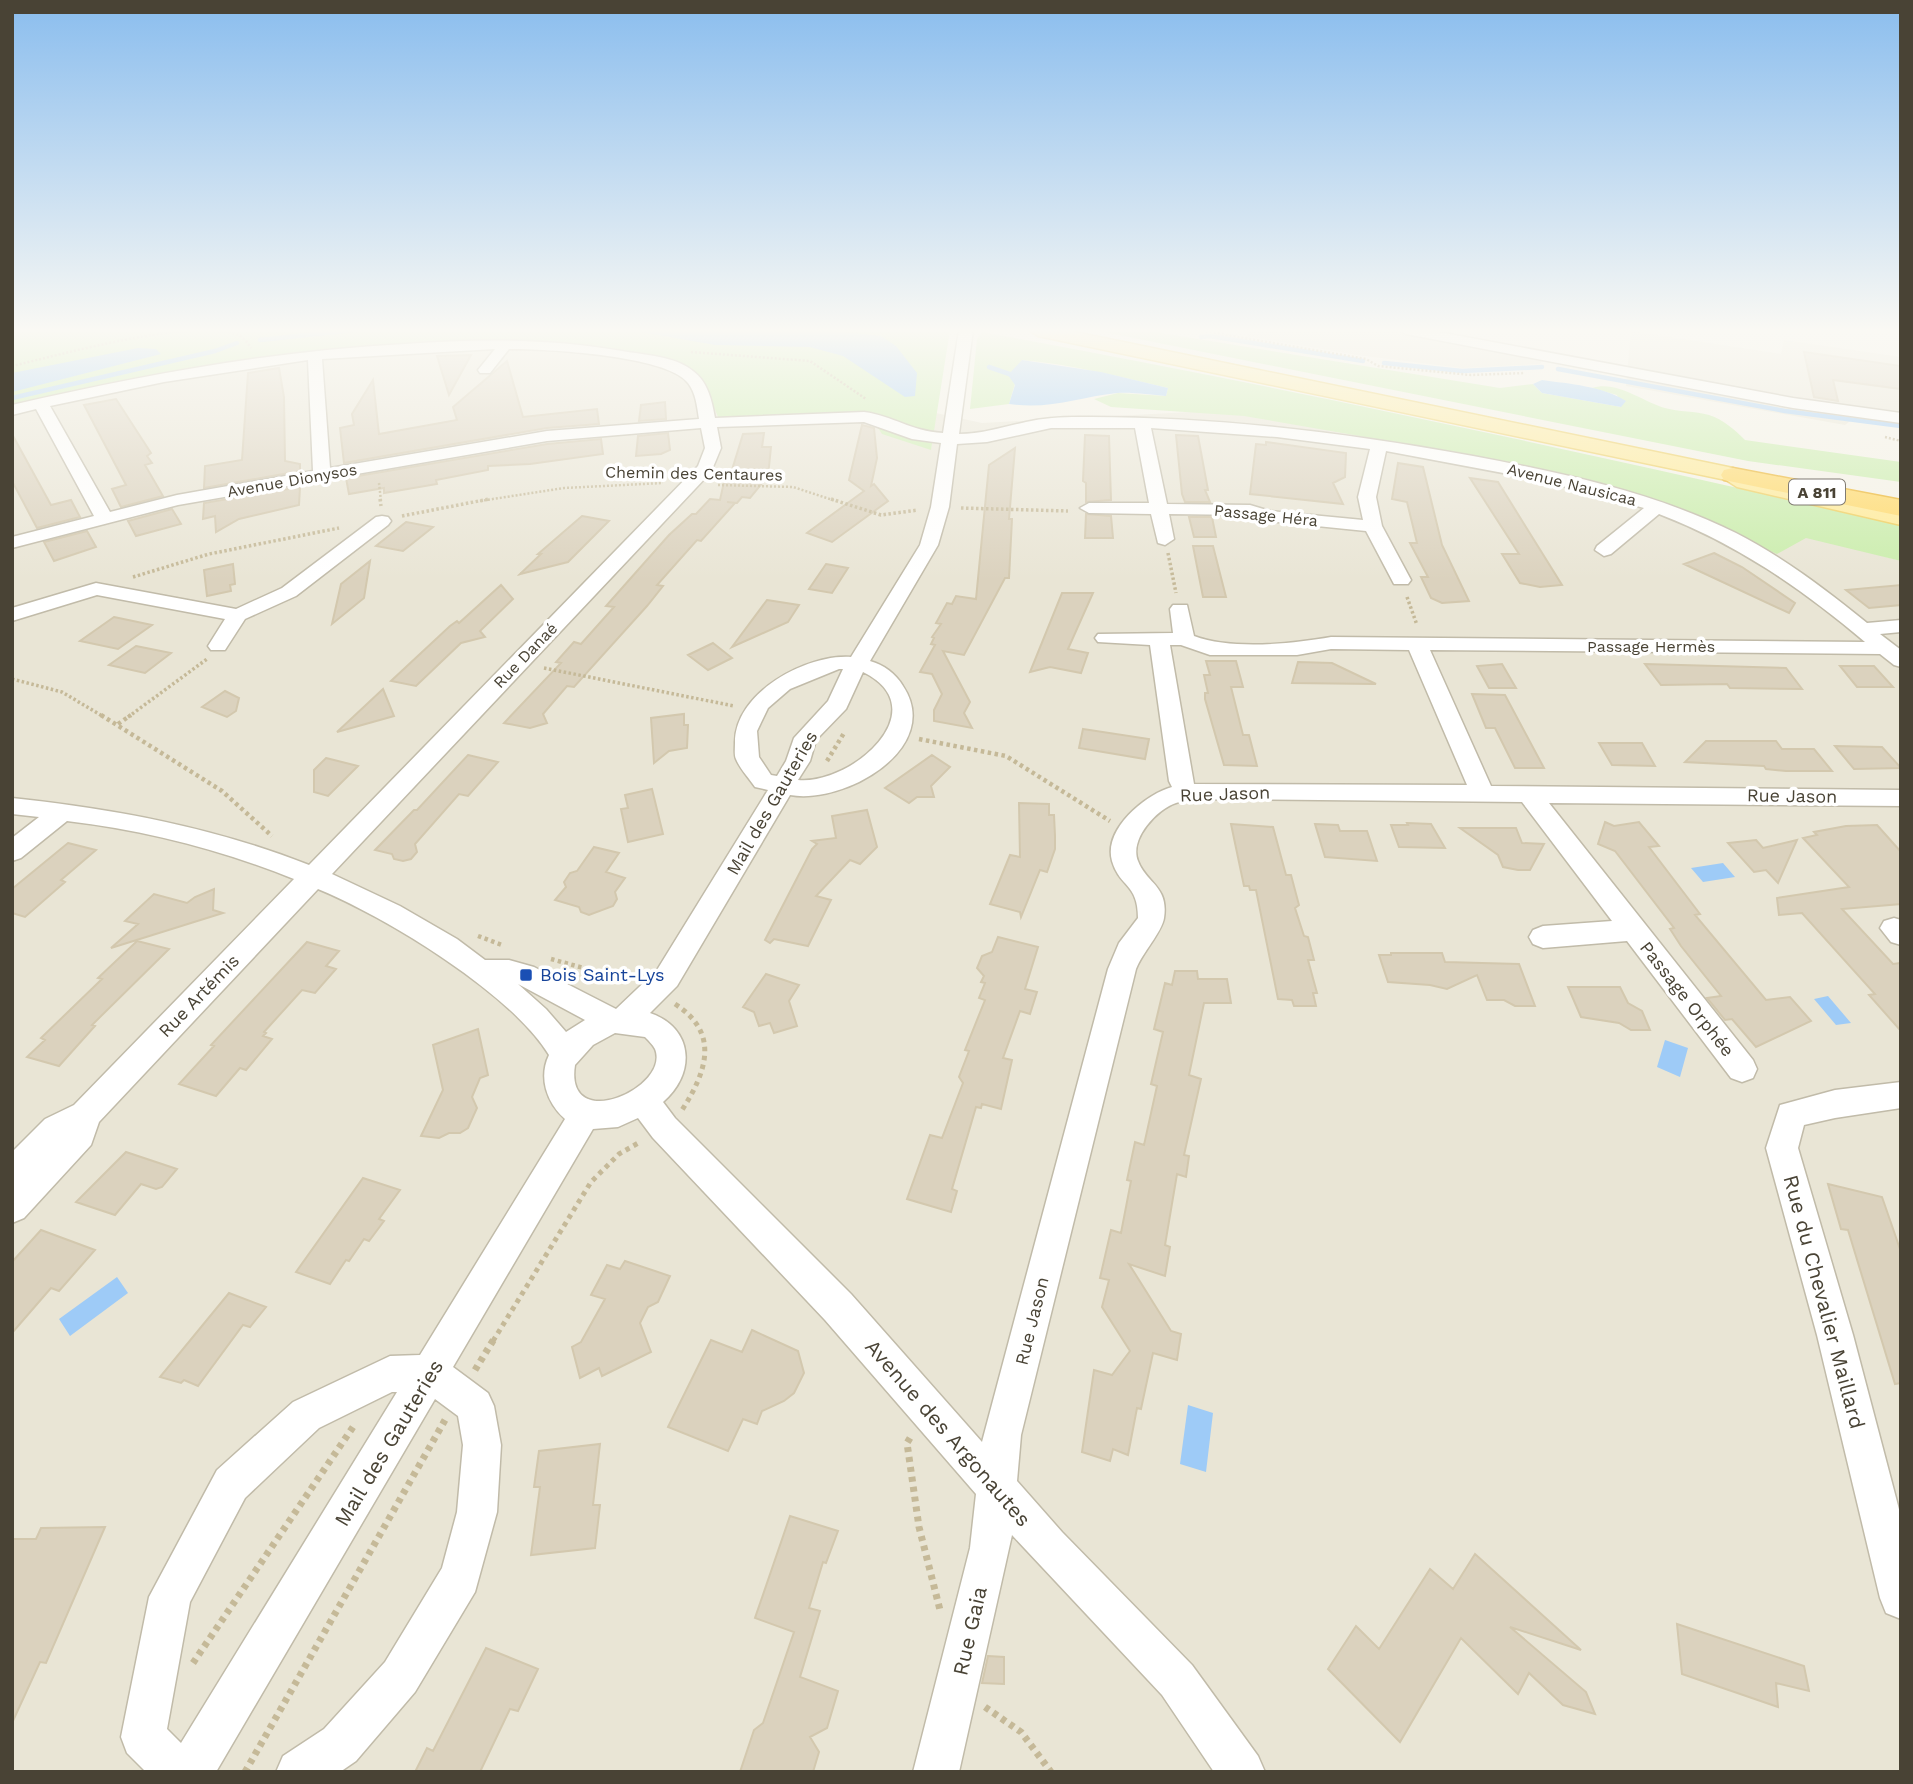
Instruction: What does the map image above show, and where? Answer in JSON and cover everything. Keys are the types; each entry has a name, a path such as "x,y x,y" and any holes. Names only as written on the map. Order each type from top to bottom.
{"highway":[{"name":"A 811","path":"1733,475 1901,508"},
{"name":"A 811","path":"1781,479 1901,503"}],"main road":[{"path":"1440,413 1733,475 1745,482 1901,518"},
{"path":"1466,413 1781,479 1797,478 1901,496"}],"street":[{"path":"46,413 104,518"},
{"path":"318,413 322,475"},
{"path":"705,413 708,423"},
{"path":"948,437 952,413"},
{"path":"1867,413 1901,418"},
{"name":"Avenue Dionysos","path":"12,543 177,500 547,436 708,423 864,417 881,420 909,435 948,437"},
{"name":"Rue Danaé","path":"312,877 705,468 712,455 708,423"},
{"name":"Avenue Nausicaa","path":"948,437 977,439 1044,423 1142,423 1252,429 1379,444 1558,478 1656,507 1697,523 1764,556 1812,588 1893,654"},
{"path":"1142,423 1165,539"},
{"name":"Mail des Gauteries","path":"654,1028 654,1019 667,978 798,761 805,738 838,704 848,679 929,545 940,507 948,437"},
{"path":"1379,444 1367,497 1373,526 1401,580"},
{"path":"1604,550 1656,507"},
{"name":"Passage Héra","path":"1088,508 1250,510 1268,516 1373,526"},
{"path":"12,615 96,589 238,614 289,592 382,521"},
{"path":"1105,638 1184,639 1180,608"},
{"path":"218,646 238,614"},
{"path":"1863,629 1901,626"},
{"path":"1159,639 1181,781 1187,792"},
{"name":"Passage Hermès","path":"1184,639 1210,649 1297,649 1331,643 1893,654"},
{"path":"1417,645 1483,794"},
{"path":"836,663 858,663 880,671 900,692 903,708 897,734 877,760 850,779 811,789 763,781 747,758 746,731 758,705 782,684 836,663"},
{"name":"Rue Jason","path":"997,1489 1002,1435 1122,969 1129,951 1152,920 1149,895 1124,858 1129,833 1145,809 1164,797 1187,792 1901,797"},
{"name":"Passage Orphée","path":"1528,793 1742,1069"},
{"path":"12,806 63,811 204,839 267,858 359,895 407,920 481,971 536,1016 560,1046 564,1056 559,1073 560,1090 570,1104 586,1112 609,1115 644,1102 660,1087 670,1069 669,1045 663,1035 654,1028 536,1016"},
{"path":"12,852 63,811"},
{"name":"Rue Artémis","path":"12,1174 56,1129 85,1115 312,877"},
{"name":"Passage Orphée","path":"1543,937 1632,930"},
{"path":"481,971 513,972 530,977 609,1025"},
{"name":"Mail des Gauteries","path":"609,1025 667,978"},
{"path":"564,1056 609,1025"},
{"name":"Rue du Chevalier Maillard","path":"1901,1095 1835,1104 1791,1115 1782,1147 1835,1335 1901,1598"},
{"name":"Avenue des Argonautes","path":"644,1102 664,1128 838,1307 1048,1546 1177,1679 1242,1772"},
{"name":"Mail des Gauteries","path":"190,1772 445,1384 586,1112"},
{"name":"Rue Artémis","path":"12,1207 80,1135 85,1115"},
{"path":"178,1772 143,1737 170,1597 231,1484 306,1415 390,1374 445,1384 475,1406 482,1446 477,1512 460,1577 400,1677 340,1745 299,1772"},
{"name":"Rue Gaia","path":"936,1772 990,1548 997,1489"}],"path":[{"path":"1879,435 1901,441"},
{"path":"379,465 382,521"},
{"name":"Chemin des Centaures","path":"96,589 168,564 249,544 382,521 533,490 612,482 793,487 881,515 940,507 1066,511 1088,508"},
{"path":"1165,539 1180,608"},
{"path":"1401,580 1420,633 1417,645"},
{"path":"117,724 211,655 218,646"},
{"path":"521,658 528,664 756,711"},
{"path":"897,734 1006,756 1129,833"},
{"path":"245,1772 445,1384 591,1182 629,1146 649,1139"},
{"path":"189,1669 359,1419"}],"shaded area":[{"path":"12,413 856,413 871,417 931,449 936,413 982,423 1166,413 1248,413 1506,456 1901,561 1901,1772 12,1772"},
{"path":"1779,413 1860,413 1845,425"}],"green space":[{"path":"717,413 937,413 931,450 882,434 871,417 719,419"},
{"path":"1203,413 1395,413 1443,423 1901,525 1901,561 1806,538 1777,554 1659,502 1510,462 1244,416"},
{"path":"1510,413 1704,414 1729,426 1745,440 1901,462 1901,482 1748,461"}],"water":[{"path":"1723,863 1735,877 1703,882 1691,868"},
{"path":"1828,996 1851,1023 1836,1025 1814,999"},
{"path":"1665,1040 1688,1048 1680,1077 1657,1067"},
{"path":"117,1277 128,1293 70,1336 59,1319"},
{"path":"1188,1405 1213,1413 1206,1472 1180,1464"}],"building":[{"path":"88,413 125,413 151,453 147,456 152,463 145,465 163,496 121,507 112,489 126,485"},
{"path":"245,413 284,413 285,461 300,464 300,471 204,488 205,466 242,460"},
{"path":"352,413 377,413 379,434 457,420 455,413 522,413 523,417 598,413 599,424 547,428 344,463 340,428 354,425"},
{"path":"640,413 666,413 666,419 639,421"},
{"path":"862,425 874,428 877,458 871,486 874,484 888,501 832,542 807,533 864,491 849,480"},
{"path":"668,433 670,450 661,454 636,456 638,436"},
{"path":"764,433 762,447 771,447 768,476 750,498 742,497 737,503 727,502 735,503 657,585 663,586 574,687 567,686 543,714 547,723 530,728 504,723 561,663 556,662 574,642 581,644 614,607 606,606 669,535 710,499 720,500 726,473 731,473 743,434"},
{"path":"12,434 51,505 71,500 80,517 37,528 12,481"},
{"path":"1085,435 1109,436 1111,500 1086,502 1086,483 1083,481"},
{"path":"1176,435 1198,436 1208,490 1205,490 1210,502 1185,502"},
{"path":"601,439 603,454 530,464 488,466 488,470 436,480 437,484 384,493 384,488 349,494 346,478 547,444"},
{"path":"1266,442 1346,453 1345,477 1333,483 1343,504 1250,494 1256,444 1266,445"},
{"path":"1015,448 1009,519 1012,519 1009,578 1005,578 964,655 943,651 970,702 964,713 972,728 934,721 934,710 942,694 932,674 920,672 935,645 931,644 934,638 932,637 941,624 936,623 947,603 952,604 956,596 976,599 989,465"},
{"path":"1398,463 1423,467 1442,545 1469,601 1442,603 1431,598 1421,577 1428,577 1410,543 1417,543 1407,502 1392,499"},
{"path":"1470,478 1498,482 1562,585 1540,587 1520,583 1502,554 1519,554"},
{"path":"300,487 299,505 239,519 216,532 215,516 203,519 204,503"},
{"path":"172,509 181,524 136,536 128,521"},
{"path":"1086,514 1111,516 1113,538 1085,538"},
{"path":"582,516 609,521 568,562 520,574 541,554 538,554"},
{"path":"1189,517 1212,517 1216,537 1194,537"},
{"path":"406,522 433,527 403,551 376,546"},
{"path":"87,531 96,547 54,561 44,542"},
{"path":"1193,546 1213,546 1226,597 1203,597"},
{"path":"1714,553 1742,567 1795,603 1789,613 1684,564"},
{"path":"370,561 364,598 332,624 341,584"},
{"path":"233,564 235,584 230,585 231,591 207,596 204,570"},
{"path":"826,564 848,568 832,593 809,589"},
{"path":"501,585 513,599 480,631 485,637 461,643 416,686 391,681 450,626 457,621 459,623"},
{"path":"1901,585 1901,605 1869,608 1846,590"},
{"path":"1062,593 1093,593 1068,649 1088,653 1081,673 1050,667 1030,672"},
{"path":"767,600 799,605 788,622 732,647"},
{"path":"114,617 152,625 118,649 80,641"},
{"path":"713,643 732,658 708,670 688,655"},
{"path":"136,646 171,653 145,673 109,665"},
{"path":"1206,661 1236,661 1243,687 1231,687 1243,735 1249,735 1257,766 1224,765 1205,699 1205,693 1208,693 1204,675 1210,675"},
{"path":"1298,662 1332,663 1376,684 1292,683"},
{"path":"1502,664 1516,688 1489,688 1477,666"},
{"path":"1645,664 1786,668 1802,689 1730,688 1727,684 1661,685"},
{"path":"1840,666 1874,666 1893,687 1857,687"},
{"path":"383,689 394,716 337,732"},
{"path":"225,691 239,698 236,711 227,717 202,707"},
{"path":"1472,694 1505,695 1544,768 1515,768 1495,728 1486,728"},
{"path":"684,714 684,725 688,725 687,748 669,751 654,763 651,718"},
{"path":"1083,729 1149,739 1145,759 1079,748"},
{"path":"1706,741 1776,741 1782,749 1814,749 1832,771 1786,771 1766,769 1764,766 1685,762"},
{"path":"1599,743 1642,743 1655,766 1612,765"},
{"path":"1835,746 1882,747 1901,768 1854,769"},
{"path":"468,755 498,762 468,796 459,794 415,844 417,852 411,859 394,859 392,854 375,850 417,810"},
{"path":"932,755 950,767 931,786 934,797 917,797 909,803 885,788"},
{"path":"326,758 358,766 328,796 314,792 314,770"},
{"path":"652,789 663,834 628,842 621,809 628,808 625,795"},
{"path":"1019,803 1049,804 1049,815 1054,815 1055,836 1055,849 1047,872 1040,870 1021,917 1020,912 990,904 1010,855 1020,857"},
{"path":"867,810 877,847 860,864 850,860 816,896 831,900 808,946 774,939 770,943 765,940 817,844 812,841 836,838 832,816"},
{"path":"1605,822 1614,826 1639,822 1659,846 1649,847 1700,914 1695,915 1766,1000 1790,997 1811,1021 1756,1047 1732,1019 1725,1020 1707,998 1721,996 1681,946 1670,929 1674,928 1615,851 1598,844"},
{"path":"1407,823 1431,824 1445,848 1399,847 1391,825 1408,825"},
{"path":"1231,824 1273,827 1286,875 1291,875 1299,905 1295,908 1304,936 1308,937 1314,960 1308,960 1317,993 1313,993 1316,1006 1294,1006 1292,1000 1278,999 1256,890 1244,886"},
{"path":"1315,824 1338,825 1340,831 1367,831 1377,861 1325,857"},
{"path":"1877,825 1901,852 1901,904 1842,909 1893,964 1901,963 1901,1031 1869,995 1875,994 1802,913 1779,915 1777,898 1849,887 1803,838 1817,835 1814,832 1846,826"},
{"path":"1460,828 1516,828 1522,843 1544,844 1530,870 1518,870 1503,867 1498,855"},
{"path":"1756,840 1763,848 1797,840 1778,883 1766,870 1754,872 1728,843"},
{"path":"68,843 96,850 61,880 65,882 25,917 12,913 12,889"},
{"path":"594,847 619,853 606,872 625,878 615,892 617,899 613,906 589,915 581,912 579,907 555,900 566,887 564,882 570,873 577,871"},
{"path":"214,889 213,910 223,913 111,948 138,924 125,921 154,894 187,903"},
{"path":"998,937 1038,947 1025,989 1037,992 1030,1014 1020,1011 1003,1058 1012,1060 1001,1109 982,1104 981,1108 976,1107 952,1189 957,1191 951,1212 907,1199 930,1135 942,1138 963,1083 959,1077 969,1051 965,1050 985,1000 979,998 985,983 981,982 984,976 977,968 982,956 992,952"},
{"path":"137,941 169,949 92,1025 95,1026 59,1066 27,1057 45,1040 41,1038"},
{"path":"307,942 339,951 326,966 336,969 315,993 302,990 264,1032 266,1033 263,1036 272,1039 246,1070 240,1068 216,1096 179,1084 214,1046 211,1045"},
{"path":"1442,953 1445,962 1519,964 1535,1006 1515,1006 1504,1000 1487,1000 1477,975 1447,989 1388,982 1379,955"},
{"path":"1175,971 1197,971 1198,979 1227,979 1231,1003 1204,1003 1189,1075 1201,1079 1184,1155 1189,1156 1186,1177 1177,1174 1165,1245 1170,1247 1165,1276 1129,1264 1171,1331 1181,1334 1177,1360 1153,1353 1141,1409 1137,1408 1128,1455 1113,1449 1110,1461 1082,1452 1094,1370 1112,1375 1130,1351 1102,1307 1109,1280 1100,1278 1111,1230 1121,1233 1131,1181 1127,1180 1135,1142 1144,1145 1157,1086 1151,1084 1163,1032 1154,1029 1165,983 1172,985"},
{"path":"766,974 799,985 789,1001 797,1026 774,1033 770,1023 759,1026 754,1012 743,1007"},
{"path":"1568,987 1620,987 1628,1003 1642,1011 1650,1030 1631,1030 1619,1023 1581,1017"},
{"path":"478,1029 488,1075 480,1078 472,1097 477,1108 468,1128 460,1133 449,1133 439,1138 421,1136 443,1090 433,1045"},
{"path":"126,1152 177,1169 162,1187 156,1189 141,1184 115,1215 76,1202"},
{"path":"363,1178 400,1190 379,1219 384,1221 369,1241 364,1239 349,1261 346,1260 330,1284 296,1272"},
{"path":"1828,1184 1882,1197 1901,1252 1901,1383 1895,1384 1848,1230 1841,1229"},
{"path":"41,1230 95,1250 59,1291 51,1288 12,1333 12,1262"},
{"path":"625,1261 670,1276 658,1302 648,1307 640,1323 651,1352 602,1376 599,1368 580,1378 572,1347 581,1342 605,1299 591,1295 607,1265 620,1269"},
{"path":"229,1293 266,1307 250,1327 243,1325 198,1386 184,1380 181,1383 160,1377"},
{"path":"752,1330 798,1351 804,1373 794,1393 762,1411 757,1424 743,1419 728,1451 668,1427 711,1340 742,1352"},
{"path":"600,1444 593,1505 600,1505 595,1548 531,1555 540,1487 534,1487 539,1451"},
{"path":"790,1516 838,1531 826,1563 823,1562 809,1608 820,1611 800,1677 838,1691 827,1728 810,1737 819,1752 813,1772 740,1772 754,1730 763,1723 794,1632 755,1618"},
{"path":"105,1527 46,1663 40,1662 12,1723 12,1539 36,1539 41,1528"},
{"path":"1475,1554 1581,1650 1510,1627 1586,1692 1595,1714 1563,1705 1529,1673 1518,1694 1461,1638 1400,1742 1328,1669 1356,1626 1379,1649 1430,1569 1453,1589"},
{"path":"1677,1624 1804,1666 1809,1691 1776,1683 1778,1707 1682,1674"},
{"path":"486,1648 538,1669 518,1711 510,1709 480,1772 415,1772 427,1748 433,1751"},
{"path":"988,1656 1004,1657 1004,1684 982,1683"}],"waterway":[{"path":"1802,413 1901,426"}],"place":[{"name":"Bois Saint-Lys","path":"526,975"}]}
